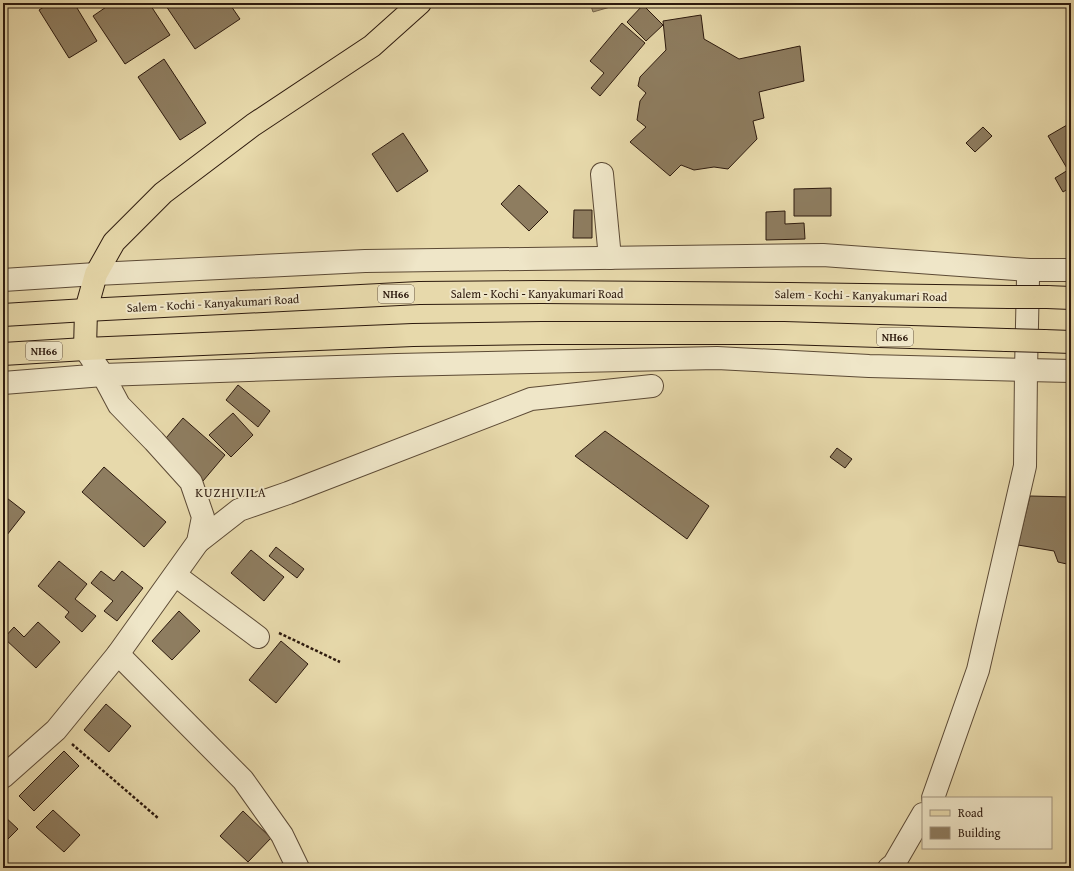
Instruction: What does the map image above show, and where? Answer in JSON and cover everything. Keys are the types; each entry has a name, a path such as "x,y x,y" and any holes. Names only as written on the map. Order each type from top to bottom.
{"main road":[{"path":"85,349 86,310 96,274 114,242 164,194 253,125 372,46 420,3"},
{"name":"Salem - Kochi - Kanyakumari Road","path":"3,315 419,293 573,292 1071,298"},
{"name":"NH66","path":"3,354 413,335 543,333 784,333 1071,342"}],"street":[{"path":"602,174 610,258"},
{"path":"3,280 365,261 823,255 1029,270 1071,270"},
{"path":"932,797 978,670 1025,466 1029,270"},
{"path":"85,349 103,375 119,405 154,441 190,482 203,517 198,542"},
{"path":"3,383 103,375 397,365 717,358 869,366 1071,371"},
{"path":"3,777 56,730 118,654 198,542 239,510 288,493 531,399 652,386"},
{"path":"175,575 258,637"},
{"path":"118,654 243,780 282,835 298,868"},
{"path":"889,868 894,864 922,816"}],"path":[{"path":"56,730 158,818"}],"shaded area":[{"path":"590,3 624,3 593,12"}],"building":[{"path":"50,3 74,3 97,41 69,58 39,10"},
{"path":"112,3 149,3 170,35 125,64 93,16"},
{"path":"164,3 229,3 240,19 195,49"},
{"path":"643,5 663,25 646,41 627,22"},
{"path":"701,15 704,39 739,59 800,46 804,81 759,92 764,118 753,121 757,139 728,169 714,167 694,170 681,165 670,176 630,142 646,127 637,120 640,101 646,93 638,86 640,77 666,50 663,21"},
{"path":"622,23 645,43 600,96 591,88 604,73 590,61"},
{"path":"164,59 206,123 180,140 138,77"},
{"path":"1067,125 1071,132 1071,187 1063,192 1055,178 1068,170 1048,136"},
{"path":"983,127 992,136 975,152 966,143"},
{"path":"403,133 428,171 397,192 372,154"},
{"path":"519,185 548,212 529,231 501,204"},
{"path":"831,188 831,216 794,216 794,189"},
{"path":"574,210 592,210 592,238 573,238"},
{"path":"785,211 785,224 804,223 805,239 766,240 766,212"},
{"path":"238,385 270,411 258,427 226,400"},
{"path":"233,413 253,435 231,457 209,435"},
{"path":"183,418 225,455 203,481 161,444"},
{"path":"605,431 709,506 687,539 575,456"},
{"path":"837,448 852,459 845,468 830,457"},
{"path":"104,467 166,522 144,547 82,492"},
{"path":"3,495 25,512 3,540"},
{"path":"1030,496 1071,497 1071,565 1058,562 1054,551 1018,545"},
{"path":"276,547 304,569 297,578 269,556"},
{"path":"251,550 284,577 264,601 231,573"},
{"path":"59,561 87,584 75,599 96,616 82,632 65,617 69,612 38,586"},
{"path":"101,571 114,581 122,571 143,588 117,621 104,611 113,601 91,583"},
{"path":"179,611 200,631 172,660 152,641"},
{"path":"38,622 60,642 36,668 4,638 14,627 24,637"},
{"path":"281,641 308,664 276,703 249,680"},
{"path":"106,704 131,726 109,752 84,730"},
{"path":"64,751 79,766 34,811 19,796"},
{"path":"53,810 80,835 64,852 36,827"},
{"path":"243,811 271,838 248,862 220,836"},
{"path":"3,815 18,829 3,844"}],"district":[{"name":"KUZHIVILA","path":"231,492"}]}
